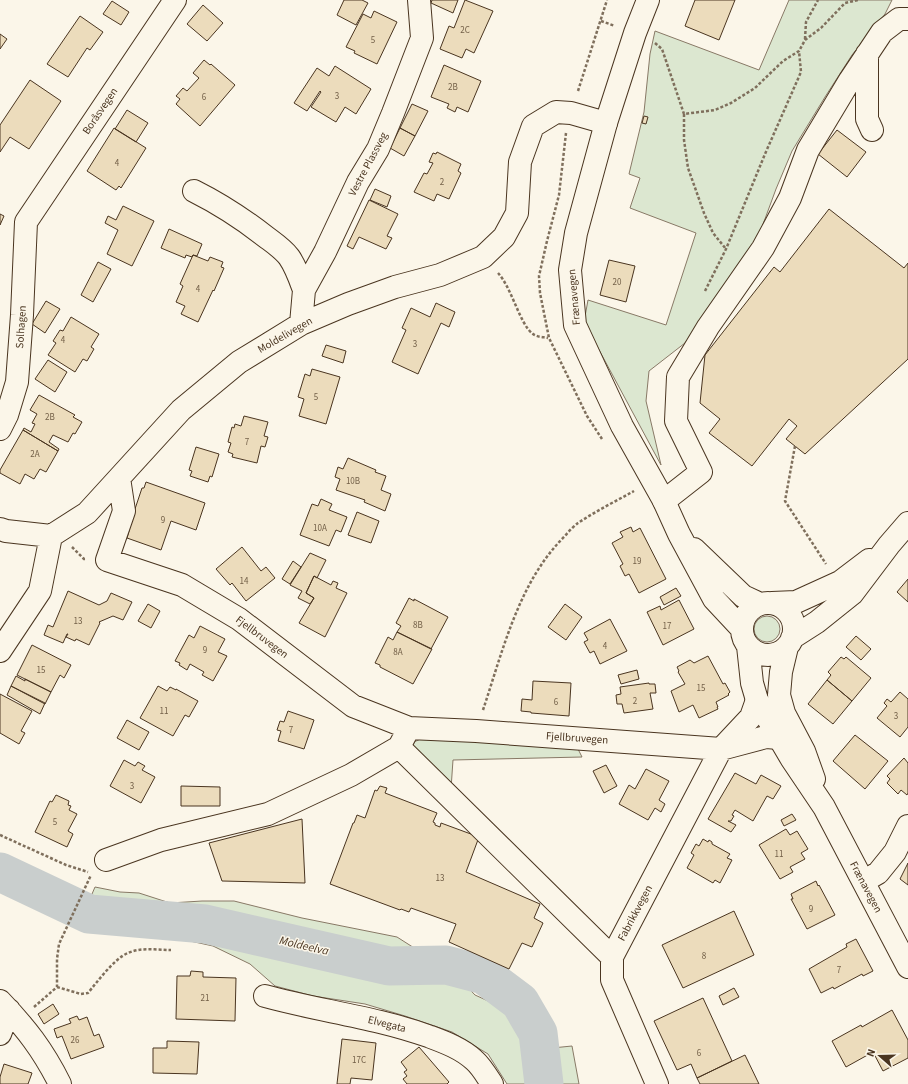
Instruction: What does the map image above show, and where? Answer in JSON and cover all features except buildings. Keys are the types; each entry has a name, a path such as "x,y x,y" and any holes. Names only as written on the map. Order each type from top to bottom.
{"street":[{"name":"Boråsvegen","path":"26,222 175,0"},
{"name":"Vestre Plassveg","path":"301,324 304,290 325,252 358,182 378,149 394,113 422,38 419,0"},
{"name":"Frænavegen","path":"648,0 635,33 606,124 576,233 570,270 575,325 622,426 664,501 679,534 714,599 745,638 752,683 757,700 791,758 824,807 908,967"},
{"path":"664,501 701,472 676,421 678,377 724,304 763,248 790,198 808,150 850,80 882,32 899,19 908,19"},
{"path":"867,54 867,119 872,130"},
{"name":"Moldelivegen","path":"51,536 87,513 181,410 239,362 301,324 348,304 395,287 440,275 483,257 504,237 517,213 520,162 532,126 556,112 571,113 606,124"},
{"path":"194,191 246,220 289,256 304,290"},
{"name":"Solhagen","path":"0,429 7,415 17,382 22,315 26,222"},
{"name":"Fjellbruvegen","path":"119,478 124,511 107,560 182,585 239,619 353,706 404,737 476,731 721,749"},
{"path":"889,545 840,582 796,602 755,606 747,613 742,624 745,638 754,652 769,655 781,651 789,642 852,594 889,545 908,523"},
{"path":"0,529 6,532 51,536 40,591 0,651"},
{"name":"Frænavegen","path":"679,534 743,596 766,604"},
{"path":"766,604 779,606 790,616 793,622 794,630 789,642"},
{"name":"Frænavegen","path":"789,642 781,672 779,695 784,713 804,751 824,807"},
{"name":"Fabrikkvegen","path":"657,1084 612,980 612,957 721,749 751,717 757,700"},
{"path":"99,866 162,840 268,814 352,775 404,737 612,957"},
{"path":"721,749 766,737 779,738"},
{"path":"864,881 878,873 895,852 908,826"},
{"name":"Elvegata","path":"265,996 403,1027 443,1041 460,1050 474,1060 492,1084"},
{"path":"0,1034 9,1010"},
{"path":"9,1010 43,1052 60,1084"}],"path":[{"path":"578,90 607,0"},
{"path":"805,40 806,22 818,0"},
{"path":"684,114 715,110 731,104 755,88 783,62 799,51 805,40 821,28 845,3 858,0"},
{"path":"601,21 652,40 662,49 684,114 684,140 688,168 704,213 713,232 726,249"},
{"path":"702,296 726,249 801,72 799,51"},
{"path":"496,270 508,286 528,329 533,334 549,338"},
{"path":"795,446 785,501 826,564"},
{"path":"476,731 507,637 520,604 536,572 555,546 578,523 640,487"},
{"path":"0,835 66,865 99,866"},
{"path":"57,987 57,959 59,944 83,890"},
{"path":"9,1010 57,987 82,994 88,993 117,960 127,953 139,950 171,950"}],"green space":[{"path":"789,0 892,0 885,14 852,55 792,151 755,246 725,290 685,343 649,371 646,401 661,465 584,322 588,300 666,325 696,233 630,208 640,178 629,174 644,112 650,54 655,31 759,70"},
{"path":"767,616 776,620 780,629 776,638 767,642 758,638 754,629 758,620"},
{"path":"431,734 578,749 582,757 453,760 451,789 412,751 414,742"},
{"path":"95,887 120,892 139,893 170,903 234,901 302,918 397,937 455,974 475,995 508,1010 528,1040 552,1048 572,1046 579,1084 507,1084 488,1054 452,1032 365,1004 313,996 275,986 250,964 213,946 167,936 133,935 80,922"}],"waterway":[{"name":"Moldeelva","path":"0,872 89,914 205,924 389,966 446,965 484,975 520,1002 538,1033 544,1084"}]}
